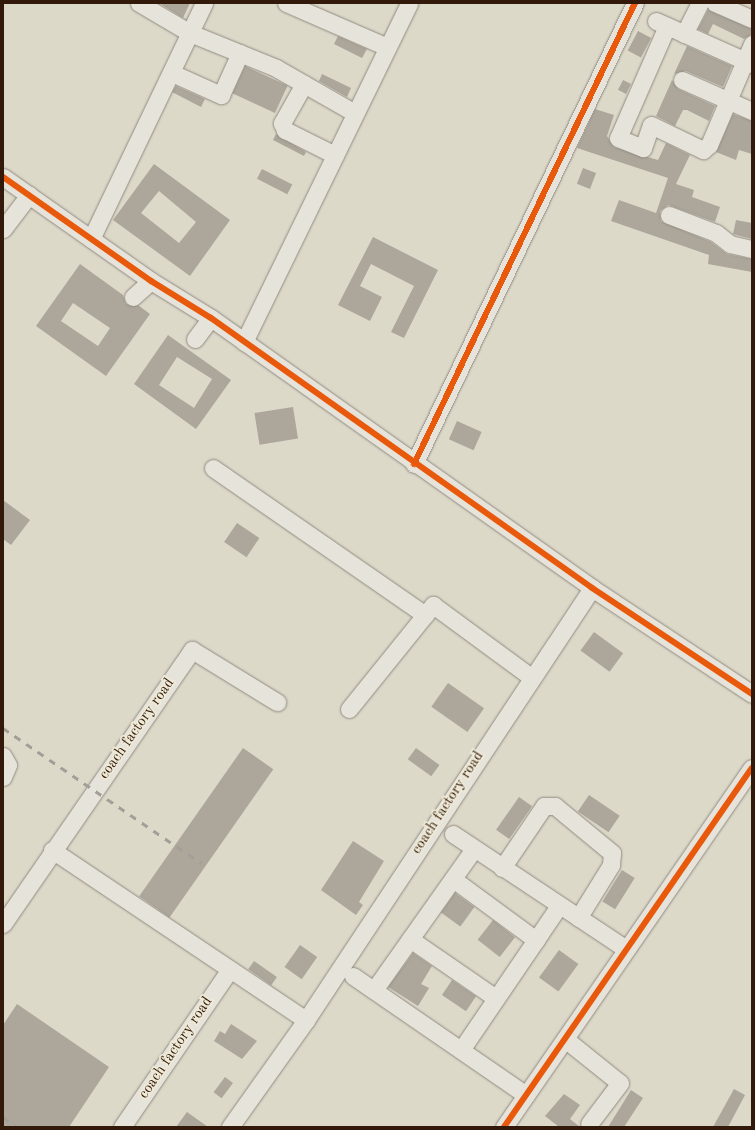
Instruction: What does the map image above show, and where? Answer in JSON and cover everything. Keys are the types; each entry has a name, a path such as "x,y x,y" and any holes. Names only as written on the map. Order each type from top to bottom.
{"street":[{"path":"139,3 190,33 240,53 304,84 355,113"},
{"path":"91,239 172,73 204,3"},
{"path":"286,3 387,48"},
{"path":"244,342 408,3"},
{"path":"414,464 635,3"},
{"path":"684,34 700,3"},
{"path":"715,3 752,19"},
{"path":"749,63 662,23 618,138 643,148 651,124 703,150 709,145 749,63 752,44"},
{"path":"172,73 221,95 240,53"},
{"path":"682,80 752,111"},
{"path":"304,84 282,123 285,130 335,155"},
{"path":"3,177 151,281 211,318 414,464 592,588 752,694"},
{"path":"3,229 29,195"},
{"path":"669,215 716,233 730,244 752,248"},
{"path":"134,297 151,281"},
{"path":"195,339 211,318"},
{"path":"213,468 425,615"},
{"name":"coach factory road","path":"230,1127 306,1020 531,677 592,588"},
{"path":"349,709 433,605 531,677"},
{"name":"coach factory road","path":"3,924 52,850 192,650 277,702"},
{"path":"3,756 8,765 3,778"},
{"path":"504,1127 752,768"},
{"path":"464,1052 568,912 611,865 612,853 556,806 544,806 502,868"},
{"path":"453,834 473,850 626,949"},
{"path":"52,850 306,1020"},
{"path":"374,990 473,850"},
{"path":"453,879 536,940"},
{"path":"464,1052 496,998 536,940 568,912"},
{"path":"410,939 496,998"},
{"name":"coach factory road","path":"122,1127 230,969"},
{"path":"353,976 526,1095"},
{"path":"565,1039 620,1083 589,1124"}],"building":[{"path":"159,3 190,3 183,18"},
{"path":"708,10 752,29 752,34 744,39 713,24 708,34 698,29"},
{"path":"638,31 651,38 641,57 628,50"},
{"path":"338,36 367,49 362,58 334,44"},
{"path":"687,46 732,66 723,87 686,71 674,74"},
{"path":"245,66 288,86 275,113 232,93"},
{"path":"322,74 351,88 347,97 319,81"},
{"path":"623,80 631,84 626,94 618,90"},
{"path":"672,80 678,89 715,106 709,121 687,110 683,110 675,126 656,116"},
{"path":"176,86 205,99 201,107 172,92"},
{"path":"595,109 614,115 607,136 614,147 658,160 666,143 690,155 676,184 694,190 692,197 720,207 715,222 668,205 660,211 661,221 711,242 727,254 752,259 752,272 708,264 709,255 611,221 619,200 656,213 668,178 577,148"},
{"path":"733,114 752,121 752,154 739,150 736,160 716,152"},
{"path":"276,134 306,152 304,156 273,140"},
{"path":"154,164 230,220 190,276 113,220","holes":["159,191 196,222 179,243 141,213"]},
{"path":"583,168 596,173 590,189 577,184"},
{"path":"262,169 292,184 287,194 257,179"},
{"path":"736,220 752,223 752,239 733,234"},
{"path":"373,237 438,270 404,338 391,332 414,286 371,264 360,286 382,297 370,321 338,305"},
{"path":"80,264 123,295 126,304 138,305 150,314 106,376 36,326","holes":["73,303 110,328 98,346 61,321"]},
{"path":"168,335 231,380 196,429 134,384","holes":["177,357 212,379 194,408 159,385"]},
{"path":"293,407 298,439 259,445 254,413"},
{"path":"457,421 482,432 474,450 449,439"},
{"path":"3,500 30,520 11,545 3,539"},
{"path":"237,523 259,538 247,557 224,542"},
{"path":"594,632 623,653 610,672 580,651"},
{"path":"448,683 484,708 467,732 431,707"},
{"path":"243,748 273,769 169,917 139,896"},
{"path":"416,748 439,765 431,776 408,759"},
{"path":"589,795 620,816 608,832 578,812"},
{"path":"519,797 532,806 509,839 496,830"},
{"path":"353,841 384,861 359,902 363,905 356,915 321,890"},
{"path":"622,870 635,878 615,909 602,901"},
{"path":"455,893 474,907 460,927 441,912"},
{"path":"493,920 515,937 500,957 478,940"},
{"path":"300,945 317,957 302,979 285,967"},
{"path":"559,950 578,964 558,992 539,978"},
{"path":"413,953 432,966 421,984 429,988 418,1006 388,987"},
{"path":"254,961 277,977 271,985 248,969"},
{"path":"452,980 476,996 466,1011 442,995"},
{"path":"17,1004 109,1067 69,1127 3,1127 3,1025"},
{"path":"231,1024 257,1041 242,1059 214,1041 220,1031 225,1034"},
{"path":"225,1077 233,1083 222,1098 214,1092"},
{"path":"734,1089 745,1095 728,1127 713,1127"},
{"path":"631,1090 643,1098 624,1127 608,1127"},
{"path":"564,1094 580,1105 570,1119 580,1127 559,1127 545,1116"},
{"path":"187,1112 208,1127 176,1127"}],"railway":[{"path":"3,728 201,863"},
{"path":"3,1117 17,1127"}],"cycle path":[{"path":"414,464 635,3"},
{"path":"3,177 151,281 211,318 592,588 752,694"},
{"path":"504,1127 752,768"}]}
